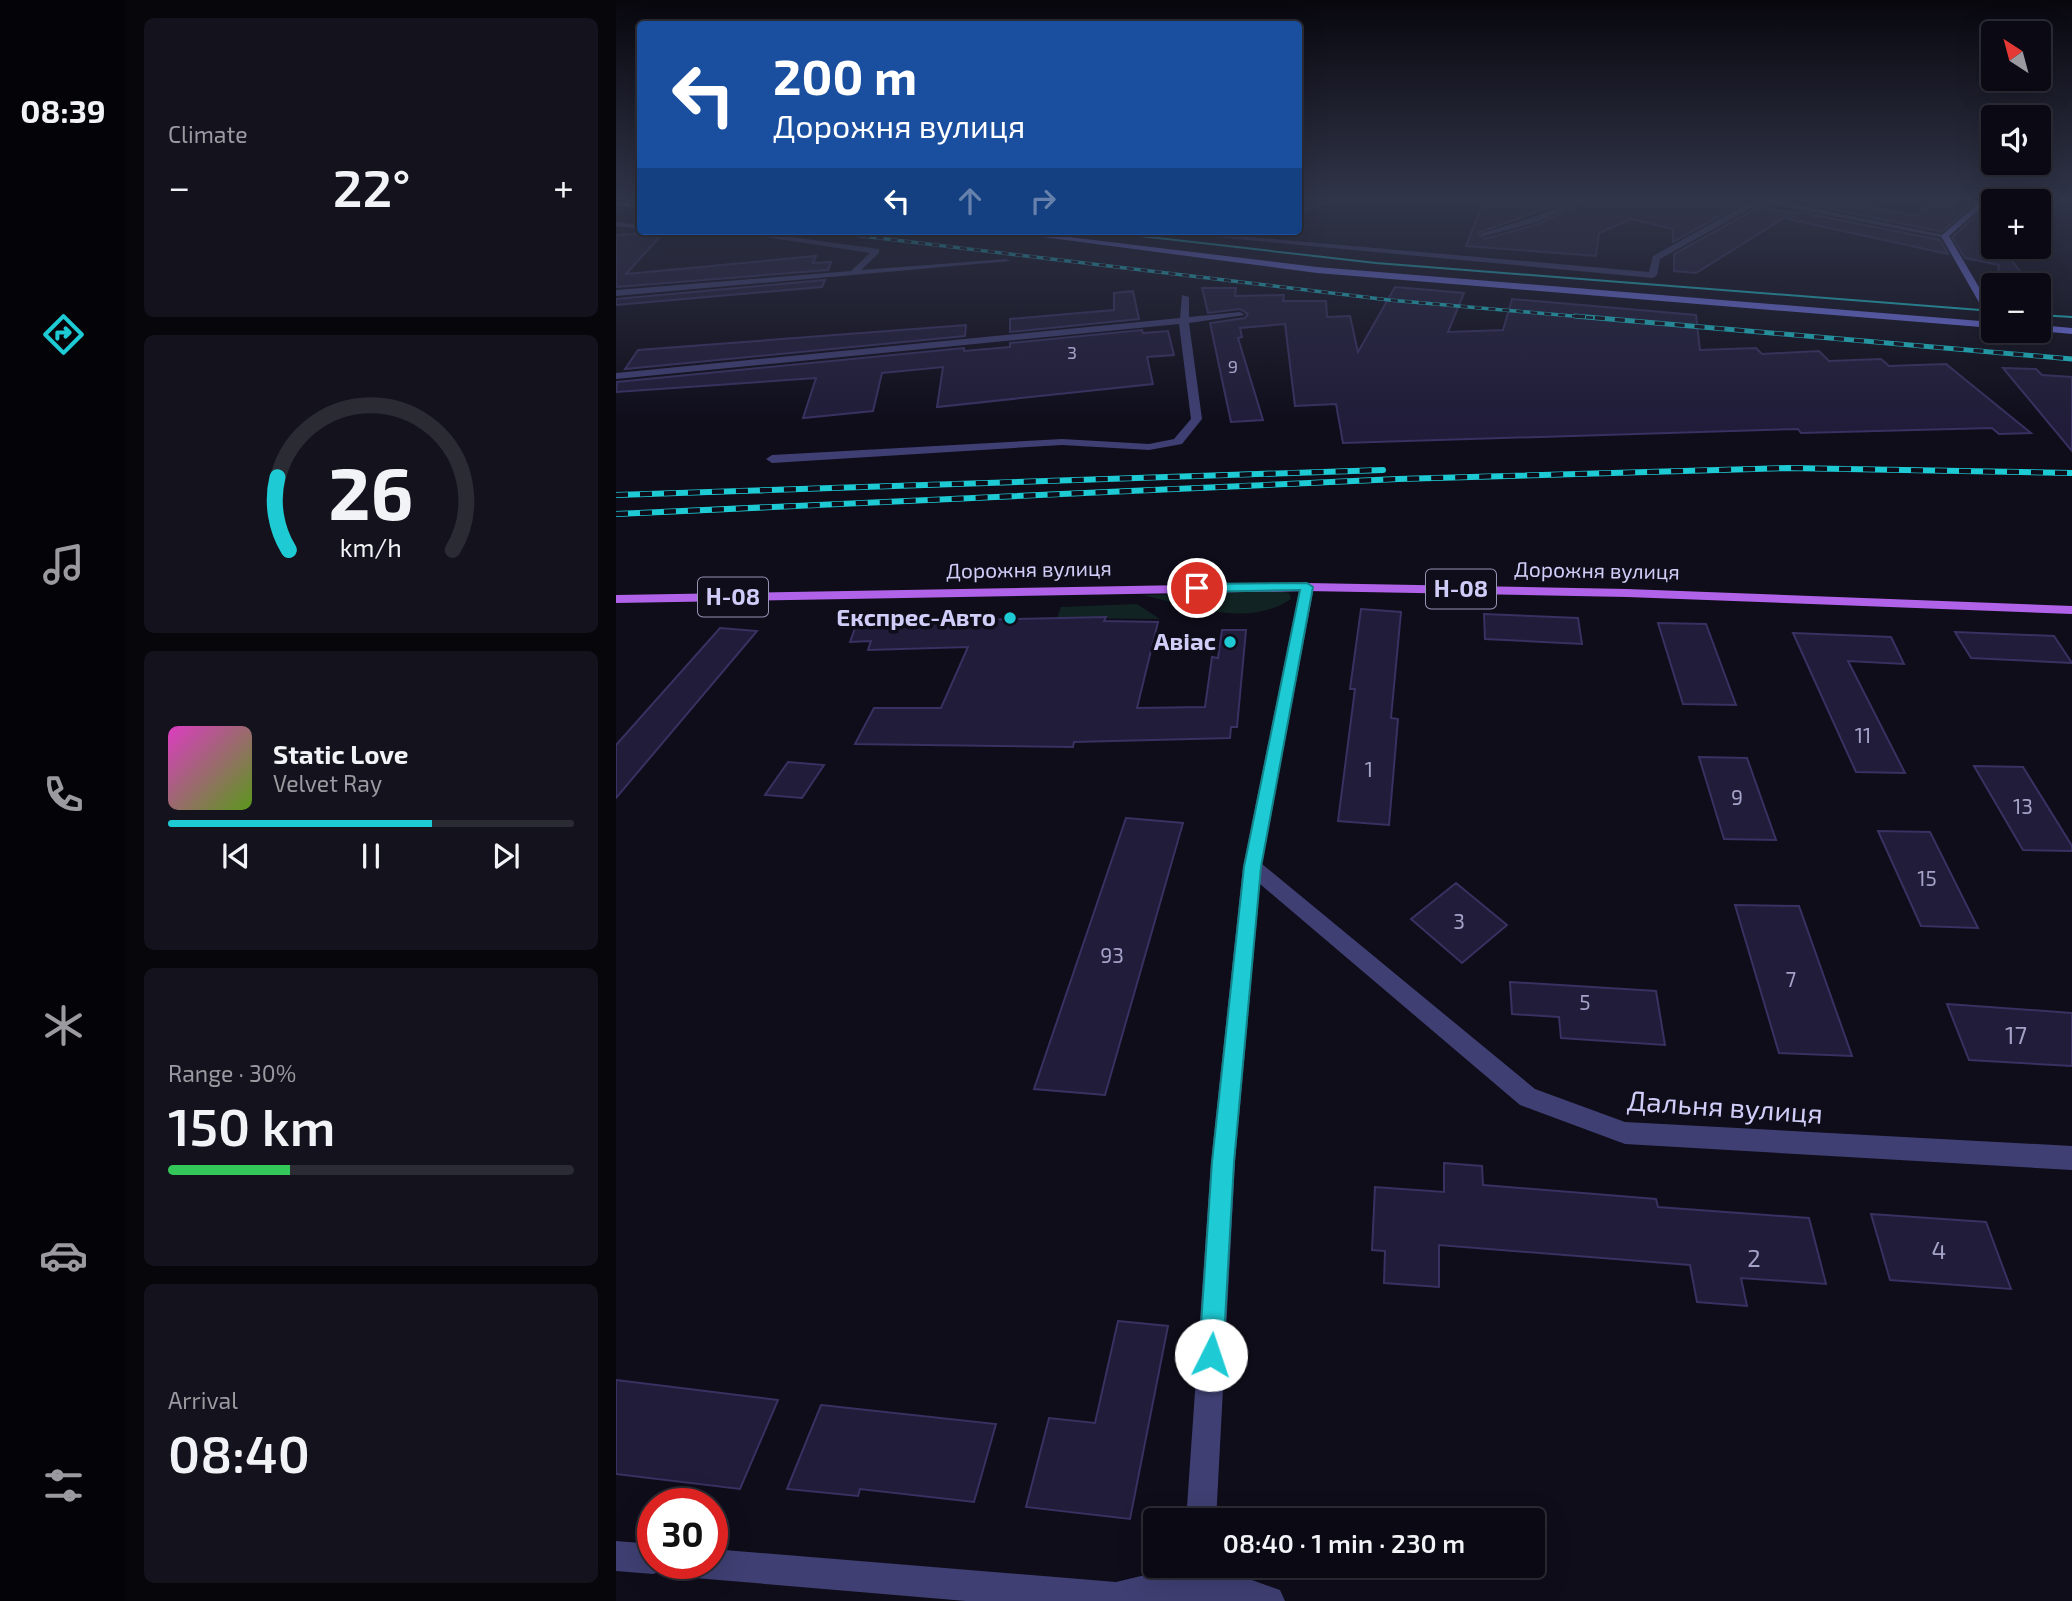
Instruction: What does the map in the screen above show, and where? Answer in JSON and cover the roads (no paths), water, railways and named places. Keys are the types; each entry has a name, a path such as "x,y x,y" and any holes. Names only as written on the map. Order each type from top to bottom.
{"main road":[{"path":"1386,275 1981,324"},
{"path":"1968,275 1981,297"},
{"path":"2051,329 2072,331"},
{"name":"Дорожня вулиця","path":"616,599 1307,587 1627,593 2072,610"}],"street":[{"path":"616,293 834,275"},
{"path":"772,459 1062,442 1149,447 1178,442 1197,419 1184,323 1185,297"},
{"path":"616,376 1240,316"},
{"path":"1202,1508 1223,1162 1252,867 1307,587"},
{"name":"Дальня вулиця","path":"1252,867 1528,1097 1625,1133 2072,1158"},
{"path":"616,1556 637,1558"},
{"path":"728,1566 1116,1598 1198,1587 1269,1601"}],"tram line":[{"path":"1527,275 1981,310"},
{"path":"2051,316 2072,317"}],"railway":[{"path":"1181,275 1389,300 1595,318"},
{"path":"1575,316 2072,359"},
{"path":"616,514 1398,479 1788,468 2072,473"},
{"path":"616,495 1383,470"}],"place":[{"name":"Експрес-Авто","path":"1010,618"},
{"name":"Авіас","path":"1230,642"}]}
